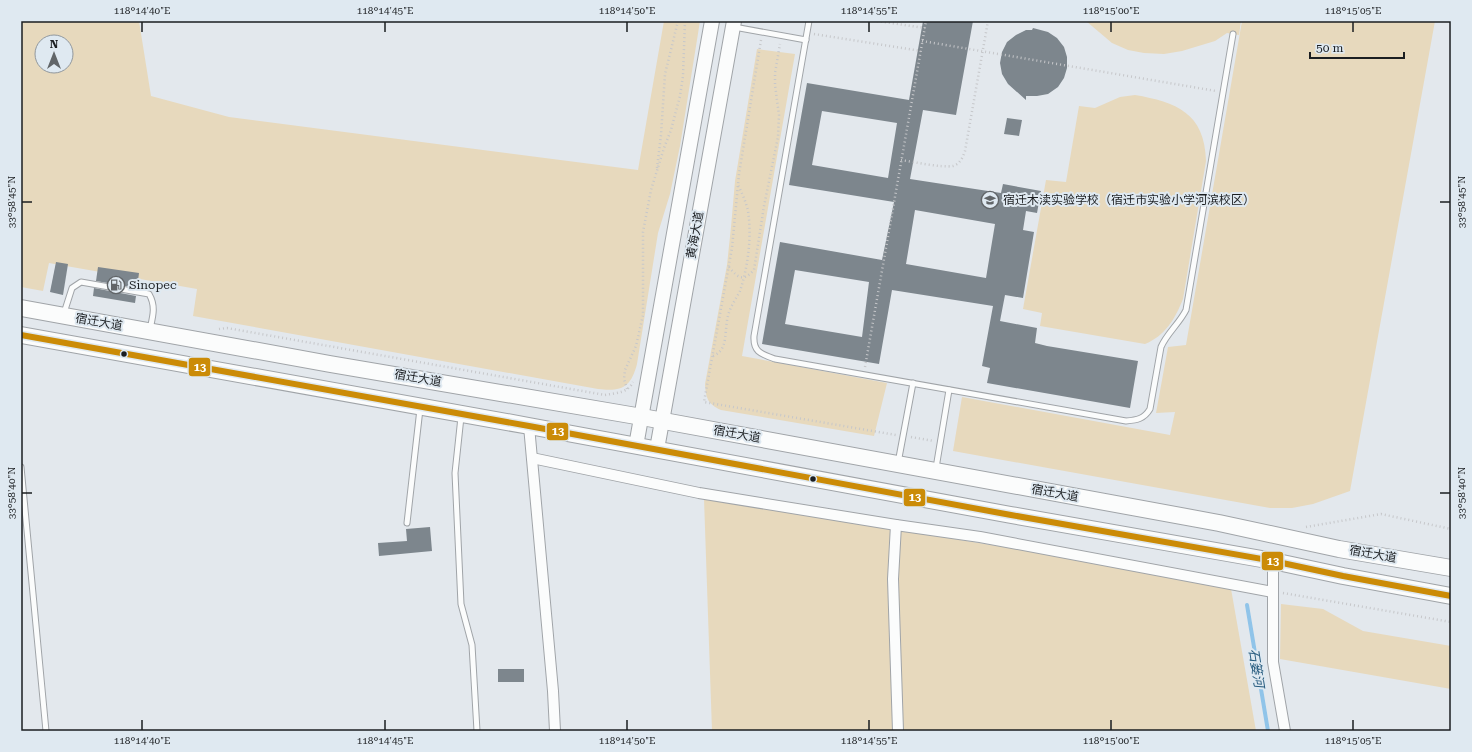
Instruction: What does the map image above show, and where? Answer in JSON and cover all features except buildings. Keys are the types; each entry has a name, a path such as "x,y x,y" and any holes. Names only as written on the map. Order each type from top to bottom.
{"main road":[{"name":"黄海大道","path":"636,446 712,21"},
{"name":"黄海大道","path":"657,449 734,24"},
{"name":"宿迁大道","path":"21,308 330,364 642,416 1219,523 1339,548 1451,568"},
{"path":"21,335 657,449 1011,515 1273,561 1343,576 1451,596"}],"street":[{"path":"529,426 553,691 555,731"},
{"path":"532,458 699,493 980,537 1273,592"},
{"path":"896,525 893,579 898,731"},
{"path":"1273,561 1274,662 1285,731"}],"lane":[{"path":"809,21 755,328 754,345 757,351 775,359 1126,421 1137,420 1145,417 1150,409 1161,348 1165,338 1182,319 1188,302 1233,34"},
{"path":"734,24 806,40"},
{"path":"63,316 72,288 81,282 149,294 152,299 154,311 150,331"},
{"path":"898,464 913,383"},
{"path":"935,471 950,390"},
{"path":"407,523 420,406"},
{"path":"462,414 455,473 461,604 472,645 476,731"},
{"path":"21,467 46,731"}],"path":[{"path":"656,174 664,74 678,21"},
{"path":"627,389 624,379 625,370 636,346 643,315 643,232 647,208 656,174 671,130 680,96 683,76 685,21"},
{"path":"877,21 925,28"},
{"path":"864,374 926,21"},
{"path":"901,160 944,166 954,166 961,161 965,151 988,21"},
{"path":"807,33 920,51"},
{"path":"729,267 738,277 744,278 750,275 754,270 764,206 778,138 779,115 775,73 781,35"},
{"path":"922,41 1223,92"},
{"path":"713,356 718,354 724,345 726,322 729,310 740,291 747,262 749,239 748,211 738,184"},
{"path":"212,329 227,328 605,395 621,393 631,386 634,381"},
{"path":"1306,527 1381,514 1451,528"},
{"path":"1273,592 1451,622"}],"shaded area":[{"path":"21,21 139,21 151,96 229,117 638,170 664,21 700,21 680,146 670,194 658,233 637,364 632,378 624,386 613,390 598,389 193,316 197,289 49,263 43,291 21,287"},
{"path":"1086,21 1241,21 1239,35 1227,33 1215,41 1182,51 1164,54 1144,53 1128,50 1112,43"},
{"path":"1242,21 1435,21 1350,491 1313,504 1292,508 1270,508 953,451 962,397 1170,435 1175,412 1156,413 1168,347 1186,345"},
{"path":"757,49 795,54 742,356 887,383 874,436 721,410 710,403 706,394 705,384 727,265 735,181"},
{"path":"1135,95 1175,106 1186,113 1194,121 1200,131 1204,145 1206,161 1183,299 1173,320 1164,332 1152,341 1145,344 1040,326 1042,313 1023,309 1046,180 1066,182 1079,106 1095,108 1120,97"},
{"path":"704,499 1230,583 1256,731 712,731"},
{"path":"1281,604 1323,609 1363,631 1451,646 1451,689 1280,659"}],"waterway":[{"name":"石篓河","path":"1247,605 1268,731"}],"transit line":[{"name":"13","path":"21,335 529,426 1011,515 1273,561 1343,576 1451,596"}],"place":[{"name":"宿迁木渎实验学校（宿迁市实验小学河滨校区）","path":"990,200"},
{"name":"Sinopec","path":"116,285"}]}
